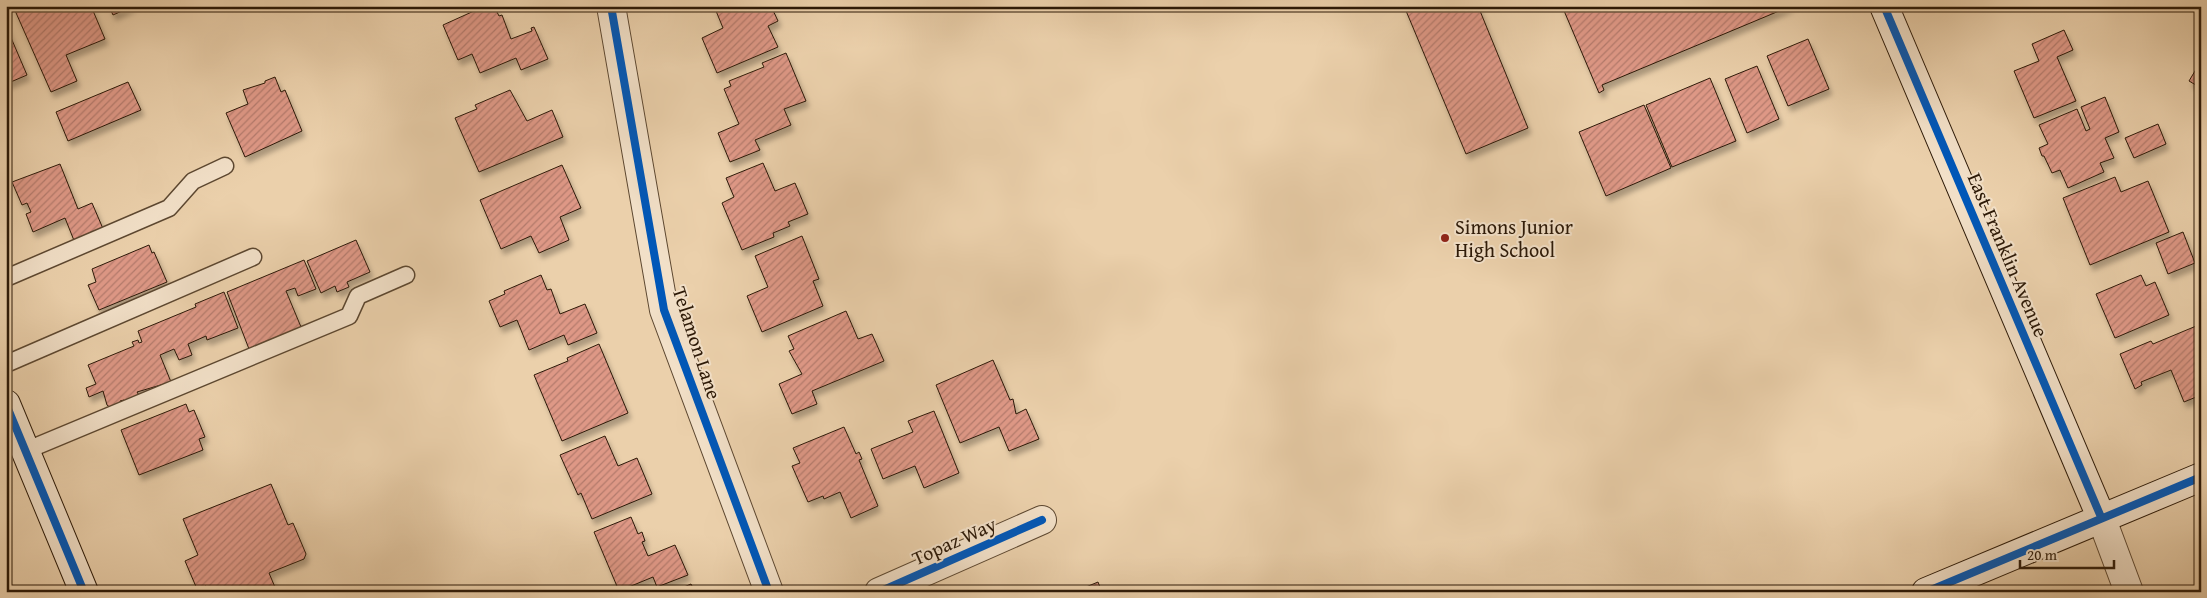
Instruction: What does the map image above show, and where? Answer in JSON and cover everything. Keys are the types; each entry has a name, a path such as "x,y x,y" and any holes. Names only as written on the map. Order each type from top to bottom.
{"street":[{"name":"Telamon Lane","path":"611,6 664,310 769,592"},
{"name":"East Franklin Avenue","path":"1884,6 2101,517 2129,592"},
{"path":"6,404 84,592"},
{"path":"1926,592 2101,517 2201,477"},
{"name":"Topaz Way","path":"879,592 1042,520"}],"lane":[{"path":"6,278 169,208 193,181 225,166"},
{"path":"6,364 253,257"},
{"path":"25,451 349,316 358,296 406,276"}],"building":[{"path":"13,6 91,6 105,39 66,55 77,81 51,92"},
{"path":"109,6 133,6 113,15"},
{"path":"485,6 494,6 499,16 502,15 511,39 532,31 531,28 534,27 548,59 521,70 516,58 480,73 472,54 458,60 443,25"},
{"path":"714,6 771,6 778,21 768,26 778,47 717,73 702,38 723,28"},
{"path":"1404,6 1478,6 1528,128 1466,154"},
{"path":"1562,6 1791,6 1602,85 1604,90 1599,93"},
{"path":"6,26 27,75 6,84"},
{"path":"2064,30 2073,50 2057,57 2076,101 2034,118 2014,71 2039,61 2032,44"},
{"path":"1808,39 1829,89 1788,106 1767,56"},
{"path":"786,53 806,101 784,109 791,125 755,140 760,150 730,162 718,133 739,124 724,89 731,86 729,81 764,67 762,63"},
{"path":"2201,61 2201,88 2189,81"},
{"path":"1757,66 1779,119 1747,133 1725,79"},
{"path":"275,77 281,92 285,90 302,131 245,157 226,113 248,104 243,90 265,83 265,81"},
{"path":"1710,78 1736,141 1672,167 1646,105"},
{"path":"128,82 141,110 68,141 56,112"},
{"path":"510,90 527,121 552,110 563,137 479,172 455,118 477,109 475,105"},
{"path":"2105,97 2119,132 2105,138 2114,158 2100,163 2104,172 2068,188 2060,170 2052,173 2044,156 2042,156 2039,148 2048,144 2039,125 2077,109 2086,131 2090,129 2081,107"},
{"path":"1644,105 1671,168 1606,196 1579,132"},
{"path":"2158,124 2166,144 2134,158 2125,138"},
{"path":"763,163 775,191 795,183 808,214 788,222 790,226 773,233 774,237 742,250 722,203 734,197 726,178"},
{"path":"60,164 78,209 92,203 104,231 75,243 65,218 33,232 26,214 31,212 27,203 22,205 12,182"},
{"path":"562,165 581,208 560,217 569,240 539,253 531,236 501,249 480,200"},
{"path":"2115,177 2121,192 2148,181 2169,232 2090,265 2063,198"},
{"path":"2183,232 2195,263 2168,274 2156,243"},
{"path":"802,236 819,279 813,281 823,306 762,332 747,296 768,287 755,256"},
{"path":"356,240 370,272 347,282 349,287 337,292 335,286 321,293 307,261"},
{"path":"149,245 167,282 99,310 88,285 96,282 92,269"},
{"path":"304,260 316,289 298,296 295,288 286,291 301,327 249,349 227,292"},
{"path":"541,275 547,290 551,289 560,314 585,304 597,333 568,345 564,335 529,350 517,320 500,327 489,301 505,294 504,291"},
{"path":"2141,275 2146,286 2155,282 2169,315 2115,338 2096,294"},
{"path":"224,292 238,328 207,340 206,336 188,344 192,355 179,360 174,349 160,355 171,382 137,392 140,397 125,403 124,400 120,401 121,404 111,408 107,405 103,391 89,397 86,388 96,384 88,365 134,346 132,342 138,340 139,343 142,342 138,331 196,307 195,304"},
{"path":"846,311 858,339 872,334 884,361 812,391 817,404 792,414 779,384 802,374 789,351 794,349 788,336"},
{"path":"2201,324 2201,395 2184,402 2171,370 2141,382 2142,385 2135,389 2120,354 2151,341 2153,344"},
{"path":"599,344 628,413 562,441 534,375 568,361 567,358"},
{"path":"993,360 1010,400 1013,399 1016,414 1026,409 1039,439 1009,451 999,427 960,443 936,385"},
{"path":"186,404 189,412 194,410 205,437 199,439 203,450 139,475 121,430"},
{"path":"934,411 959,473 924,488 915,466 883,479 871,449 913,432 908,421"},
{"path":"844,427 856,454 859,452 862,459 859,460 878,506 851,518 840,492 824,499 823,496 808,502 792,466 800,463 793,448"},
{"path":"605,436 618,466 637,458 652,494 592,519 581,493 578,495 560,455"},
{"path":"271,484 288,525 293,523 306,554 304,559 269,573 277,592 208,592 206,586 197,589 185,561 198,555 183,519"},
{"path":"631,517 638,534 642,532 645,541 642,542 648,556 675,545 688,575 657,587 653,577 619,591 594,532"},
{"path":"1098,582 1102,592 1074,592"},
{"path":"691,584 695,592 672,592"}],"cycle path":[{"path":"611,6 664,310 769,592"},
{"path":"1884,6 2101,517"},
{"path":"6,404 84,592"},
{"path":"1926,592 2201,477"},
{"path":"879,592 1042,520"}],"place":[{"name":"Simons Junior High School","path":"1445,238"}]}
